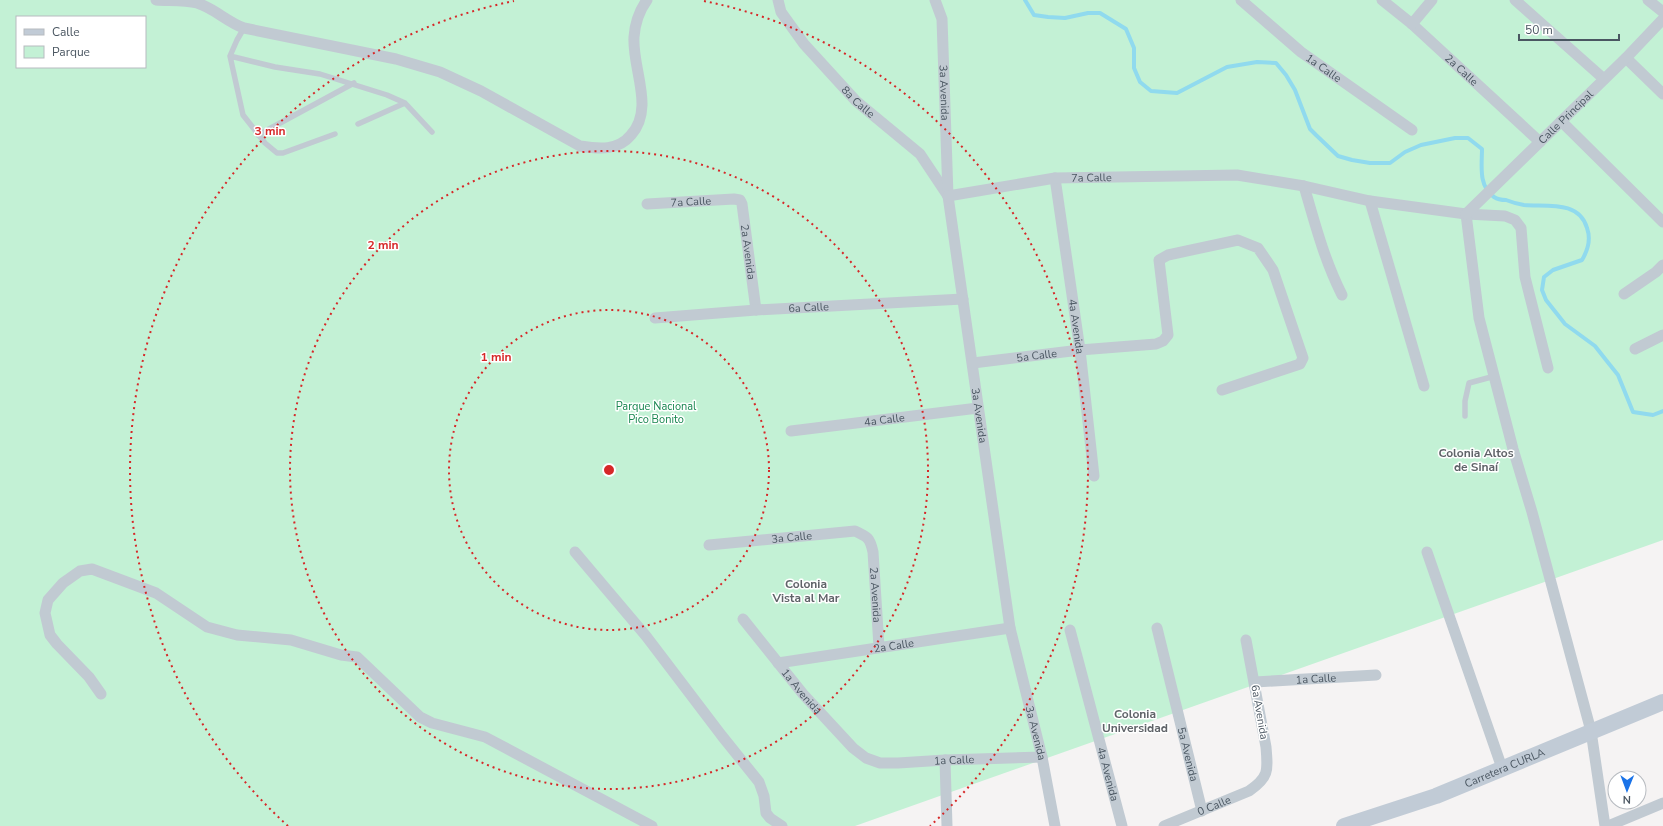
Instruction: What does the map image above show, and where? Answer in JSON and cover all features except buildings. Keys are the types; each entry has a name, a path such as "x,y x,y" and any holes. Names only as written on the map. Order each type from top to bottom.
{"main road":[{"name":"Carretera CURLA","path":"1344,826 1436,796 1663,702"}],"street":[{"path":"156,0 196,3 215,11 232,24 244,28 396,59 440,72 480,91 580,146 598,149 615,147 628,140 636,130 641,117 642,101 634,39 636,23 642,7 647,0"},
{"name":"8a Calle","path":"778,0 781,12 804,44 856,101 920,154 948,196"},
{"name":"3a Avenida","path":"935,0 942,19 948,196 978,408 1010,628 1042,757 1055,826"},
{"name":"1a Calle","path":"1241,0 1301,52 1412,130"},
{"name":"2a Calle","path":"1382,0 1412,24 1540,142"},
{"path":"1412,24 1432,0"},
{"path":"1515,0 1604,79"},
{"path":"1648,0 1663,12"},
{"name":"Calle Principal","path":"1466,214 1626,58 1663,19"},
{"path":"1626,58 1663,94"},
{"path":"1561,121 1663,222"},
{"name":"7a Calle","path":"948,196 1055,178 1237,175 1304,186 1370,201 1466,214 1505,216 1515,220 1521,228 1525,277 1548,368"},
{"name":"4a Avenida","path":"1055,178 1080,350 1094,476"},
{"path":"1304,186 1319,240 1330,270 1342,295"},
{"name":"7a Calle","path":"647,204 734,199"},
{"name":"2a Avenida","path":"734,199 740,200 742,204 756,310"},
{"path":"1370,201 1424,386"},
{"path":"1466,214 1479,318 1513,449 1534,520 1591,731 1606,826 1663,803"},
{"name":"5a Calle","path":"972,363 1080,350 1156,344 1163,341 1168,335 1159,260 1168,255 1238,240 1258,248 1273,270 1303,358 1300,364 1222,390"},
{"path":"1624,294 1656,272 1663,265"},
{"name":"6a Calle","path":"655,318 756,310 963,299"},
{"path":"1635,349 1663,335"},
{"name":"4a Calle","path":"791,431 978,408"},
{"name":"3a Calle","path":"709,545 855,531 866,536 871,542"},
{"name":"2a Avenida","path":"871,542 873,552 879,647"},
{"path":"575,552 646,636 759,782 764,796 766,813 770,818 782,826"},
{"path":"1427,552 1502,768"},
{"path":"101,694 89,677 50,635 45,613 48,600 63,583 80,571 92,569 156,593 207,627 237,635 291,640 341,655 356,657 420,717 438,725 485,737 652,826"},
{"name":"1a Avenida","path":"742,619 803,694 853,748 866,758"},
{"name":"2a Calle","path":"778,663 1010,628"},
{"name":"5a Avenida","path":"1157,628 1202,811"},
{"name":"4a Avenida","path":"1070,630 1122,826"},
{"name":"6a Avenida","path":"1246,640 1255,682 1267,763 1266,774 1261,782"},
{"name":"1a Calle","path":"1255,682 1376,675"},
{"name":"1a Calle","path":"866,758 880,762 898,763 1042,757"},
{"path":"945,760 947,826"},
{"name":"0 Calle","path":"1164,826 1249,791 1261,782"}],"lane":[{"path":"244,28 230,56 243,115 258,135 277,153 283,153 335,134"},
{"path":"230,56 320,74 354,83 405,103 432,132"},
{"path":"258,135 354,83"},
{"path":"358,124 405,103"},
{"path":"1465,416 1466,394 1469,383 1495,376"}],"green space":[{"name":"Parque Nacional Pico Bonito","path":"0,0 1663,0 1663,540 855,826 0,826"}],"waterway":[{"path":"1025,0 1034,15 1065,18 1088,13 1100,13 1126,29 1134,48 1134,68 1140,82 1151,91 1177,93 1227,67 1257,62 1276,63 1286,75 1295,90 1310,129 1338,156 1370,163 1390,163 1405,152 1421,145 1455,138 1468,138 1482,149 1483,181 1485,187 1494,197 1524,205 1561,207 1577,213 1583,219 1589,236 1586,252 1582,260 1553,270 1544,277 1542,290 1546,300 1565,324 1595,346 1618,375 1633,412 1653,415 1663,411"}],"district":[{"name":"Colonia Altos de Sinaí","path":"1476,460"},
{"name":"Colonia Vista al Mar","path":"806,591"},
{"name":"Colonia Universidad","path":"1135,721"}]}
